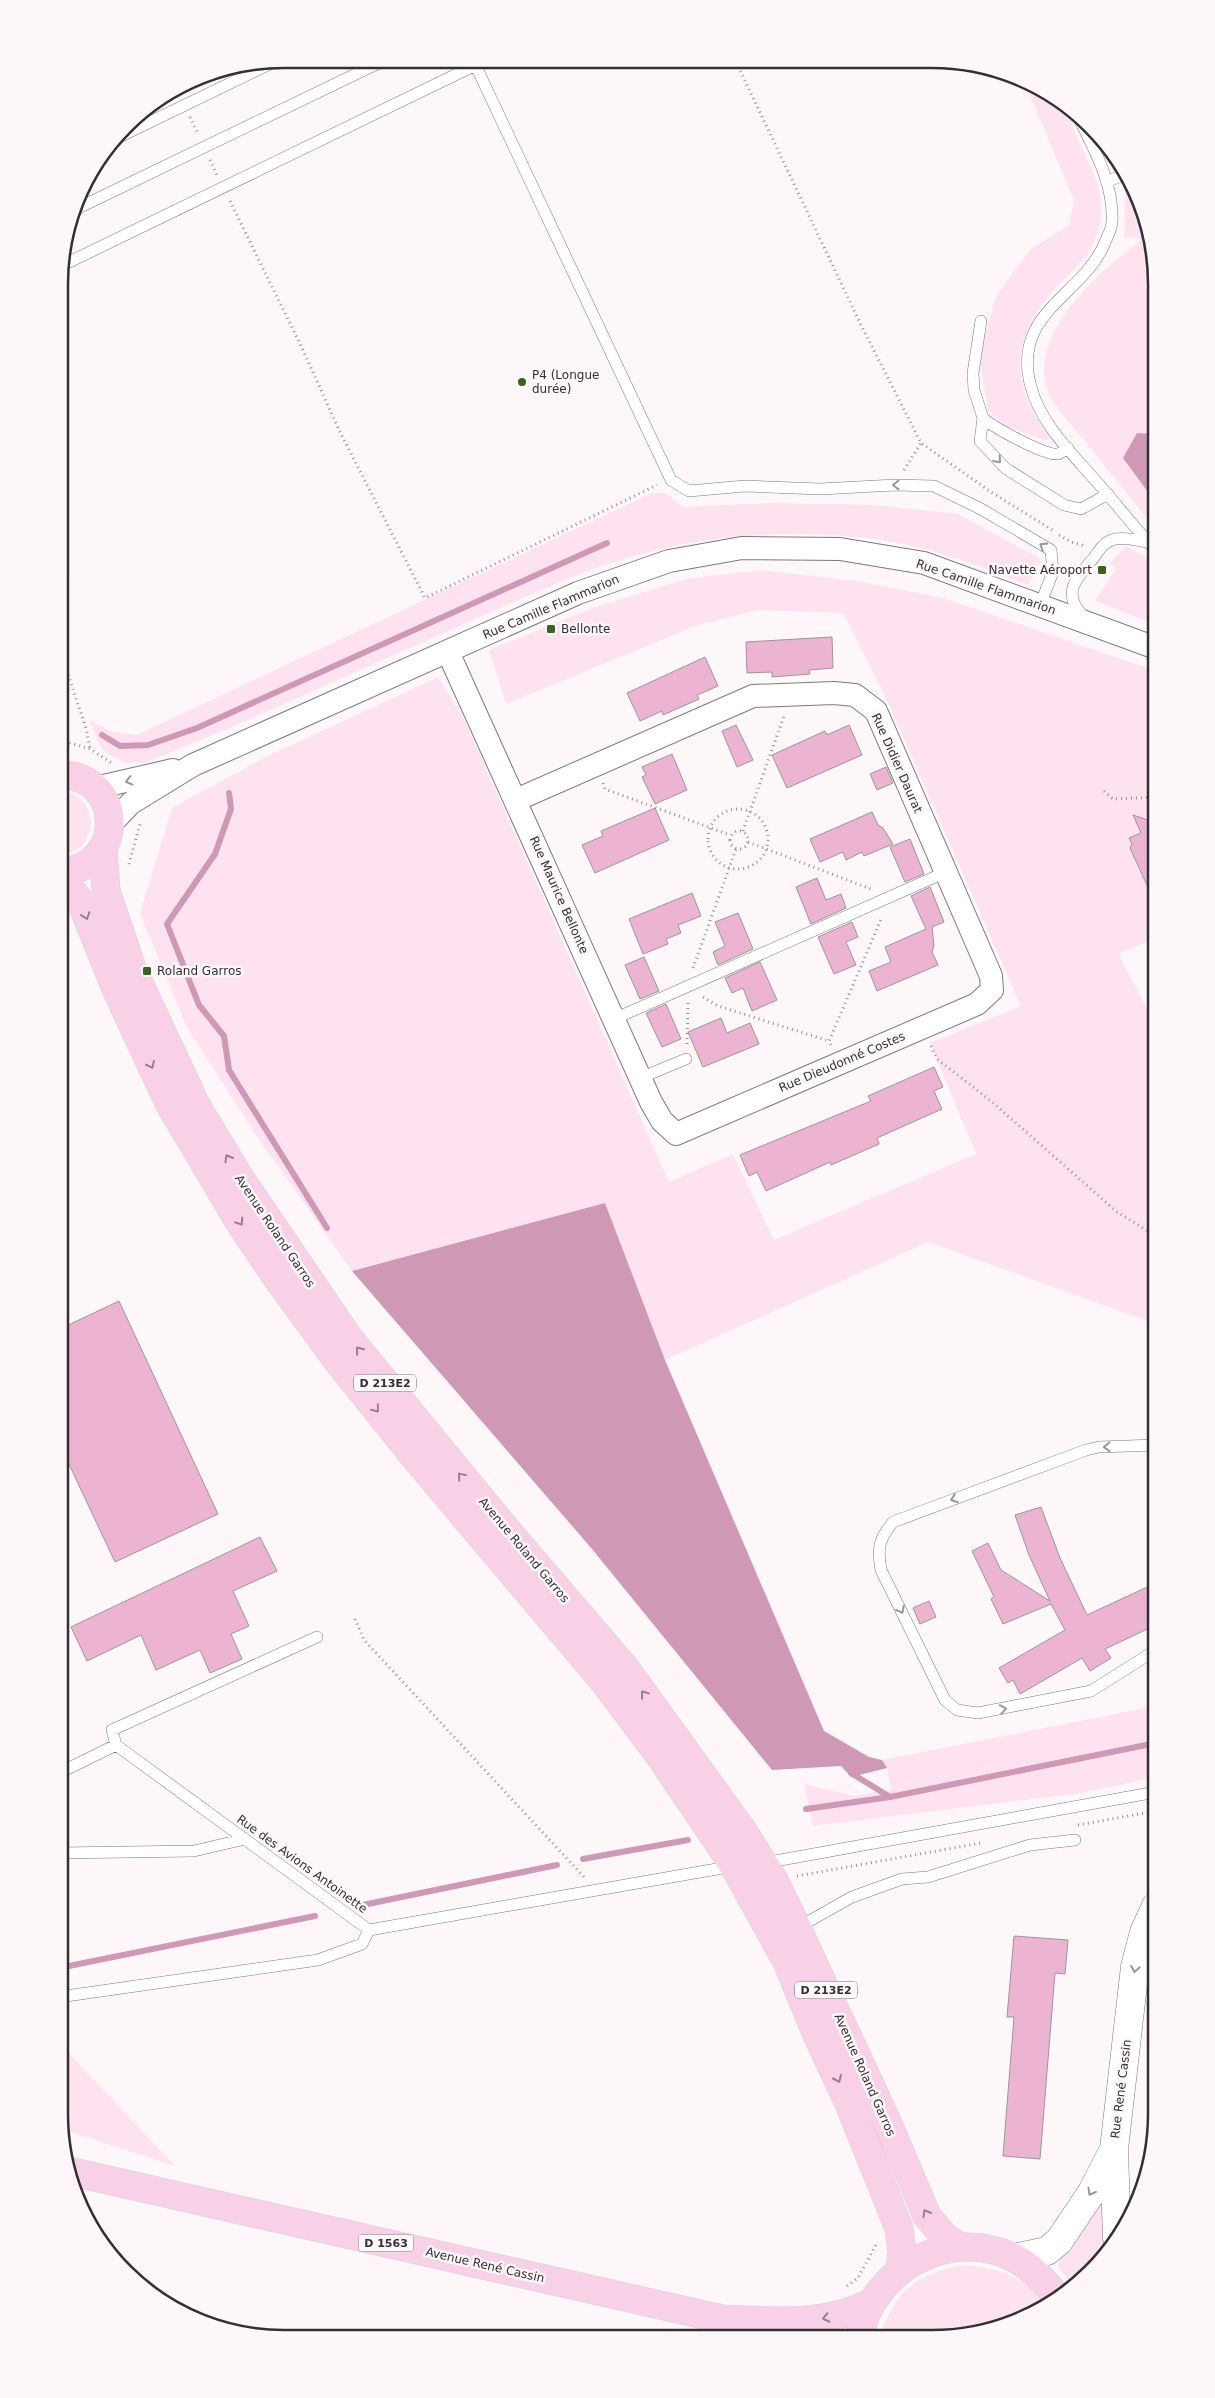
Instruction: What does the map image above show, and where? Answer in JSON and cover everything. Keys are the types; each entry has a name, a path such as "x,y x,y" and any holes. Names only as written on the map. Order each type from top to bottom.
{"main road":[{"path":"68,758 79,781"},
{"name":"Avenue Roland Garros","path":"79,781 104,799 109,812 106,891 132,968 196,1104 238,1175 348,1337 512,1536 626,1669 703,1774 769,1873 797,1928 927,2216 945,2237 960,2247"},
{"path":"68,870 84,867 95,859 107,837"},
{"name":"Avenue Roland Garros","path":"68,886 81,902 116,990 169,1103 216,1184 279,1281 339,1363 416,1459 605,1683 659,1755 734,1866 787,1962 817,2035 849,2104 899,2228 902,2252 900,2269"},
{"name":"Avenue René Cassin","path":"74,2167 100,2176"},
{"name":"Avenue René Cassin","path":"76,2172 100,2176 722,2319 816,2320 852,2312 872,2302"},
{"path":"860,2330 872,2302 884,2284 900,2269 928,2254 960,2247 988,2249 1014,2258 1041,2276 1054,2293"},
{"name":"D 1563","path":"722,2319 756,2330"}],"street":[{"name":"Rue Camille Flammarion","path":"107,837 131,803 194,765 578,593 669,561 742,548 840,550 924,563 1148,645"},
{"name":"Rue Maurice Bellonte","path":"448,652 640,1078 662,1121 676,1134"},
{"name":"Rue Didier Daurat","path":"516,800 732,703 753,696 834,693 856,695 876,711 991,976"},
{"name":"Rue Camille Flammarion","path":"79,781 194,765"},
{"name":"Rue Dieudonné Costes","path":"676,1134 977,1004 992,990 991,976"},
{"path":"734,1866 747,1872 846,2033"},
{"name":"Rue René Cassin","path":"1014,2258 1047,2251 1059,2241 1092,2192 1114,2149 1135,1966 1148,1923"},
{"path":"1114,2149 1117,2227"}],"lane":[{"path":"130,132 262,68"},
{"path":"82,206 368,68"},
{"path":"68,262 464,68"},
{"path":"476,68 671,480 689,491 745,486 820,489 895,485 934,486 981,509 1051,550 1053,572 1040,605"},
{"path":"1086,133 1108,181 1112,224 1103,250 1090,267 1048,310 1030,340 1027,369 1031,389 1044,417 1147,542"},
{"path":"1108,181 1119,177"},
{"path":"980,322 973,373 974,390 983,418 980,440 1005,468 1064,505 1080,509 1108,494"},
{"path":"983,418 996,429 1045,452 1057,454 1068,448"},
{"path":"1091,624 1077,609 1071,594 1076,580 1106,543 1122,538 1147,542"},
{"path":"614,1019 946,872"},
{"path":"640,1078 686,1059"},
{"path":"1148,1445 1098,1447 1086,1450 893,1522 883,1535 878,1552 881,1570 945,1700 958,1710 978,1713 1091,1691 1148,1655"},
{"path":"68,1769 116,1745 112,1730 317,1637"},
{"path":"605,1683 669,1748 747,1853 769,1873 1148,1794"},
{"name":"Rue des Avions Antoinette","path":"116,1745 369,1930 734,1866"},
{"path":"68,1852 194,1851 246,1839"},
{"path":"797,1928 852,1898 902,1879 928,1877 1030,1845 1075,1840"},
{"path":"68,1996 318,1960 362,1944 369,1930"}],"path":[{"path":"739,68 862,327 921,443 991,492 1071,542 1090,547 1098,554"},
{"path":"184,106 339,430 424,598 644,490 659,485 665,487"},
{"path":"895,485 921,443"},
{"path":"68,675 86,728 90,749 68,745"},
{"path":"742,831 792,694"},
{"path":"594,765 605,788 730,836"},
{"path":"1104,791 1113,799 1148,797"},
{"path":"738,809 750,811 759,817 766,827 767,849 761,860 752,867 740,870 729,868 718,862 710,852 708,840 710,828 716,818 726,811 738,809"},
{"path":"127,870 140,824"},
{"path":"735,831 742,831 747,836 748,842 743,848 736,849 731,845 730,836 735,831"},
{"path":"686,987 718,1006 829,1041 891,896 748,842"},
{"path":"686,1059 689,1018 686,987 736,849"},
{"path":"922,1028 936,1059 991,1101 1117,1212 1148,1231"},
{"path":"355,1619 364,1640 596,1889"},
{"path":"1070,1826 1148,1812"},
{"path":"769,1873 802,1875 983,1842"},
{"path":"843,2288 858,2278 880,2236"}],"shaded area":[{"path":"1028,90 1040,96 1069,117 1096,179 1102,213 1097,236 1092,246 1079,264 1055,288 1035,315 1021,350 1020,368 1022,385 1037,420 1050,438 1047,441 1003,425 988,409 979,355 997,294 1031,249 1069,225 1074,200"},
{"path":"1126,190 1136,214 1146,255 1148,284 1148,434 1137,433 1123,458 1148,492 1148,520 1057,407 1047,389 1044,367 1048,345 1058,324 1072,304 1107,268 1141,240 1136,237 1124,238"},
{"path":"1137,433 1148,434 1148,492 1123,458"},
{"path":"652,493 665,493 683,507 772,503 874,505 958,514 1037,557 1041,561 1028,585 964,561 915,546 858,537 818,534 777,534 696,542 657,550 580,574 261,714 144,763 126,763 107,753 100,746 89,719 110,731 137,735"},
{"path":"1126,546 1145,557 1148,561 1148,622 1095,601 1116,569 1110,563"},
{"path":"760,570 857,581 943,598 1148,668 1148,941 1118,954 1148,1010 1148,1321 928,1242 665,1360 605,1203 352,1271 256,1135 186,1026 140,913 172,808 266,757 438,677 464,719 669,1182 733,1154 774,1240 976,1154 930,1043 1021,1006 886,698 843,613 758,610 695,626 506,704 489,650 593,608 686,579"},
{"path":"68,793 73,794 83,801 89,811 91,823 89,835 83,845 73,852 68,853"},
{"path":"605,1203 665,1360 824,1731 869,1757 882,1760 887,1768 851,1777 841,1766 772,1770 592,1549 352,1271"},
{"path":"1148,1708 1148,1779 1082,1793 813,1826 804,1784 855,1796 891,1790 887,1768 882,1760"},
{"path":"68,2053 175,2166 68,2131"},
{"path":"1103,2198 1111,2235 1103,2246 1069,2281 1058,2267 1061,2260 1058,2255"},
{"path":"960,2265 997,2270 1009,2274 1029,2287 1041,2301 1001,2319 960,2329 882,2330 891,2309 907,2289 917,2281"}],"building":[{"path":"832,637 833,668 809,670 810,674 772,677 772,672 747,673 746,642"},
{"path":"705,657 718,686 697,695 699,699 663,715 662,711 640,721 627,693"},
{"path":"736,725 753,760 737,767 722,731"},
{"path":"849,725 862,755 787,788 772,755 825,731 827,735"},
{"path":"672,754 687,790 655,804 642,777 646,775 642,767"},
{"path":"886,767 893,783 877,790 870,774"},
{"path":"655,808 669,840 595,873 582,845 603,836 601,831"},
{"path":"872,812 878,825 883,828 893,844 864,856 862,852 846,860 843,852 820,862 810,839"},
{"path":"1133,815 1148,820 1148,887 1130,848 1132,844 1129,838 1141,833"},
{"path":"910,839 924,874 905,882 890,847"},
{"path":"817,878 826,900 841,894 846,908 811,924 796,887"},
{"path":"930,887 944,922 932,927 934,946 932,952 938,965 877,991 869,971 891,962 885,947 926,929 911,896"},
{"path":"692,893 701,916 678,925 681,933 666,939 668,944 643,954 629,919"},
{"path":"738,913 753,949 718,965 713,952 725,946 715,922"},
{"path":"852,922 858,937 846,942 856,965 834,974 818,937"},
{"path":"644,957 659,991 640,999 625,965"},
{"path":"760,962 777,1000 752,1011 743,988 732,993 725,978"},
{"path":"666,1004 681,1039 662,1047 646,1013"},
{"path":"721,1018 727,1033 750,1023 759,1044 703,1067 688,1032"},
{"path":"934,1067 943,1087 934,1091 942,1109 877,1138 879,1144 831,1165 830,1162 766,1191 757,1172 749,1176 740,1155 871,1101 868,1096"},
{"path":"119,1301 218,1514 115,1562 68,1462 68,1325"},
{"path":"1041,1507 1060,1558 1087,1615 1148,1587 1148,1629 1105,1649 1111,1658 1090,1671 1082,1658 1020,1694 1013,1680 1008,1683 999,1668 1065,1630 1051,1604 1003,1624 991,1599 994,1597 972,1551 988,1543 1001,1570 1050,1601 1029,1555 1015,1515"},
{"path":"260,1537 277,1571 233,1591 249,1626 231,1634 242,1659 210,1673 200,1650 156,1670 141,1635 87,1661 71,1627"},
{"path":"929,1601 936,1617 920,1624 913,1608"},
{"path":"1014,1936 1068,1940 1065,1974 1055,1973 1040,2159 1003,2156 1014,2017 1007,2017"}],"waterway":[{"path":"102,735 120,746 148,745 197,728 607,543"},
{"path":"229,793 231,809 215,854 167,924 199,1005 224,1036 229,1070 327,1228"},
{"path":"806,1809 890,1797 1148,1745"},
{"path":"851,1773 890,1797"},
{"path":"583,1859 688,1840"},
{"path":"358,1906 557,1865"},
{"path":"68,1966 315,1916"}],"place":[{"name":"P4 (Longue durée)","path":"522,382"},
{"name":"Navette Aéroport","path":"1102,570"},
{"name":"Bellonte","path":"551,629"},
{"name":"Roland Garros","path":"147,971"}]}
